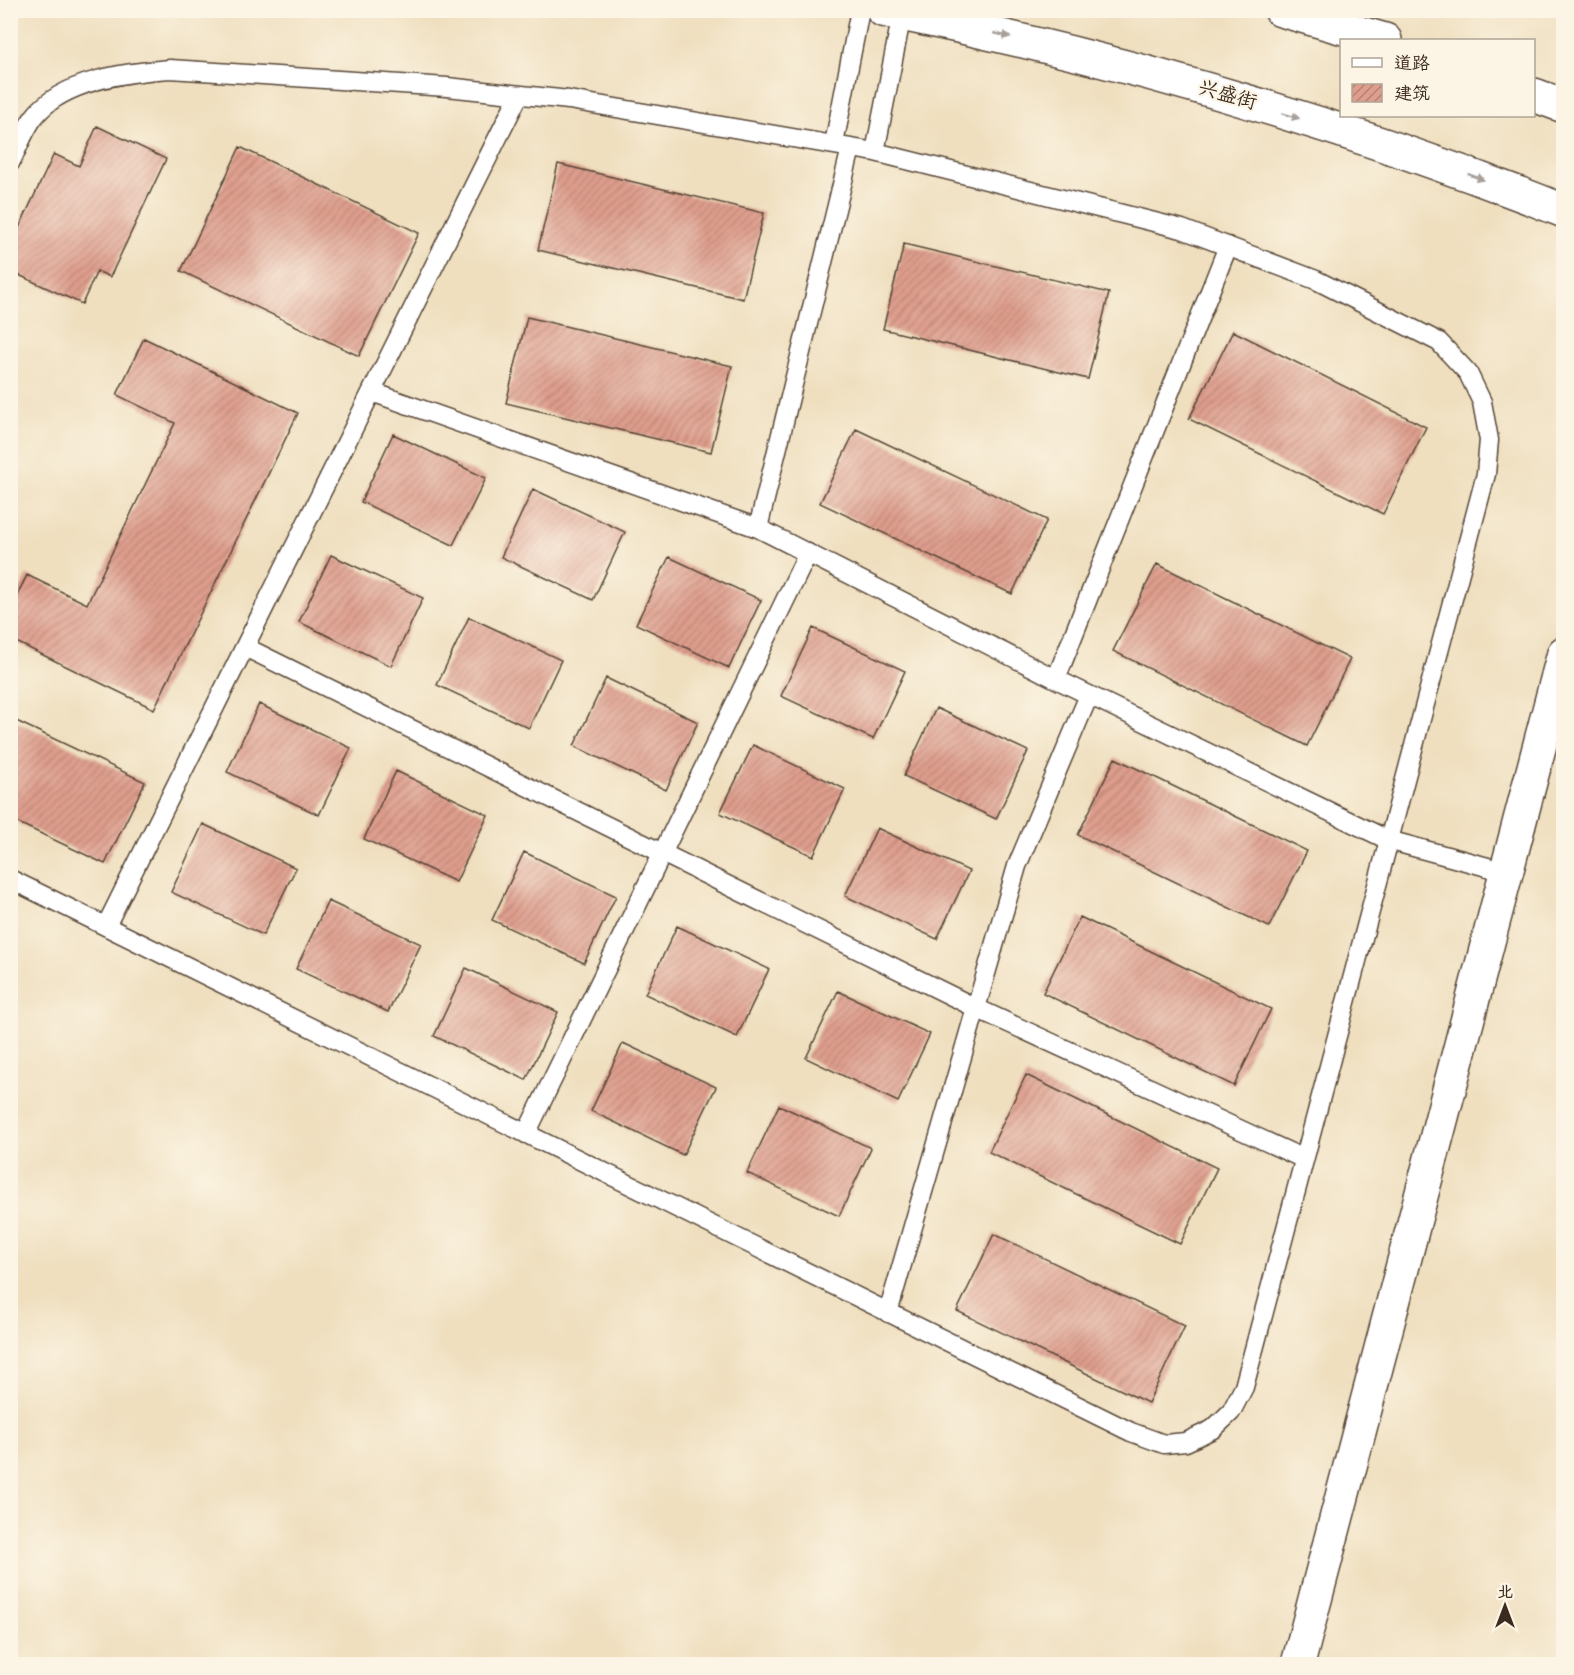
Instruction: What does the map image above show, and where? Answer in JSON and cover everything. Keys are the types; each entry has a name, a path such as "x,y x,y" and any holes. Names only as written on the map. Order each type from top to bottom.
{"main road":[{"path":"1281,10 1381,39"},
{"name":"兴盛街","path":"892,12 1004,35 1229,96 1414,154 1563,211"},
{"path":"1535,96 1563,106"},
{"path":"1298,1665 1563,653"}],"lane":[{"path":"758,528 842,146 860,10"},
{"path":"875,152 892,12"},
{"path":"10,163 34,117 56,99 91,81 127,72 170,69 447,87 569,100 875,152 1182,229 1316,280 1439,342 1468,373 1482,402 1489,440 1486,474 1244,1387 1231,1412 1213,1429 1186,1442 1164,1444 1131,1432 10,879"},
{"path":"106,926 519,95"},
{"path":"1056,679 1228,246"},
{"path":"372,392 758,528 1056,679 1388,840 1506,872"},
{"path":"526,1134 808,553"},
{"path":"245,647 976,1008 1304,1159"},
{"path":"888,1313 1017,866 1089,695"}],"building":[{"path":"97,126 166,159 110,277 97,271 82,304 10,271 10,247 54,154 79,166"},
{"path":"240,147 419,233 359,356 181,271"},
{"path":"558,164 764,213 743,299 538,250"},
{"path":"904,244 1109,293 1088,379 883,329"},
{"path":"527,317 732,366 711,452 506,403"},
{"path":"1233,331 1426,427 1383,514 1189,419"},
{"path":"144,338 298,413 154,709 10,639 10,610 27,575 87,604 175,423 117,395"},
{"path":"856,429 1047,520 1012,594 820,503"},
{"path":"393,434 486,478 453,545 361,502"},
{"path":"533,489 625,532 593,600 501,557"},
{"path":"331,555 423,598 391,666 299,622"},
{"path":"669,557 761,600 729,668 636,624"},
{"path":"1157,564 1350,659 1307,746 1113,651"},
{"path":"469,617 561,660 529,728 437,685"},
{"path":"813,628 905,671 873,739 781,696"},
{"path":"606,678 698,722 666,790 574,746"},
{"path":"259,704 351,748 319,815 227,772"},
{"path":"936,708 1028,751 996,819 904,776"},
{"path":"10,718 145,782 105,864 10,819"},
{"path":"753,745 845,789 813,856 720,813"},
{"path":"1115,758 1307,851 1269,927 1078,835"},
{"path":"396,771 488,815 456,882 364,839"},
{"path":"203,824 296,868 263,935 171,892"},
{"path":"877,828 969,871 937,939 845,896"},
{"path":"524,852 616,896 584,963 492,920"},
{"path":"328,901 421,944 388,1012 296,969"},
{"path":"1080,917 1271,1009 1234,1086 1043,993"},
{"path":"677,926 769,969 737,1037 645,994"},
{"path":"466,968 558,1012 526,1080 434,1036"},
{"path":"838,991 930,1034 898,1102 806,1058"},
{"path":"623,1043 716,1087 683,1155 591,1111"},
{"path":"1026,1075 1217,1168 1180,1244 989,1152"},
{"path":"779,1105 871,1148 839,1216 747,1173"},
{"path":"994,1234 1185,1326 1148,1403 957,1311"}]}
